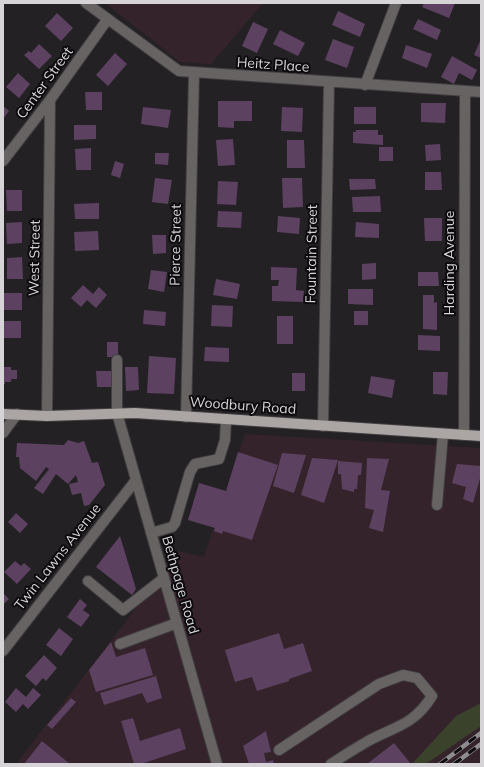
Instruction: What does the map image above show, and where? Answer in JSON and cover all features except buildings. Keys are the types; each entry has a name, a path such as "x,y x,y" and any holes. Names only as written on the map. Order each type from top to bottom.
{"main road":[{"name":"Woodbury Road","path":"3,414 47,416 117,413 481,436"}],"street":[{"name":"Heitz Place","path":"86,3 107,20 179,71 194,74 481,92"},
{"path":"365,84 396,3"},
{"name":"Center Street","path":"3,161 50,100 107,20"},
{"name":"Pierce Street","path":"186,417 194,74"},
{"name":"Fountain Street","path":"323,426 329,82"},
{"name":"Harding Avenue","path":"464,435 465,91"},
{"name":"West Street","path":"47,416 50,100"},
{"name":"Bethpage Road","path":"117,360 117,413 177,623 215,764"},
{"path":"3,433 17,414"},
{"path":"151,533 172,527 176,523 195,464 219,459 225,440 226,419"},
{"path":"436,506 443,434"},
{"name":"Twin Lawns Avenue","path":"3,651 136,480"},
{"path":"88,581 123,610 164,578"},
{"path":"120,644 177,623"},
{"path":"279,750 379,684 403,675 417,678 432,696 420,713 408,723 368,742 331,764"}],"shaded area":[{"path":"105,3 263,3 211,64 180,62"},
{"path":"245,434 481,448 481,764 16,764 121,628 177,551 204,557"}],"green space":[{"path":"481,703 481,726 426,764 412,764 456,716"}],"railway":[{"path":"440,764 481,733"},
{"path":"454,764 481,744"}]}
